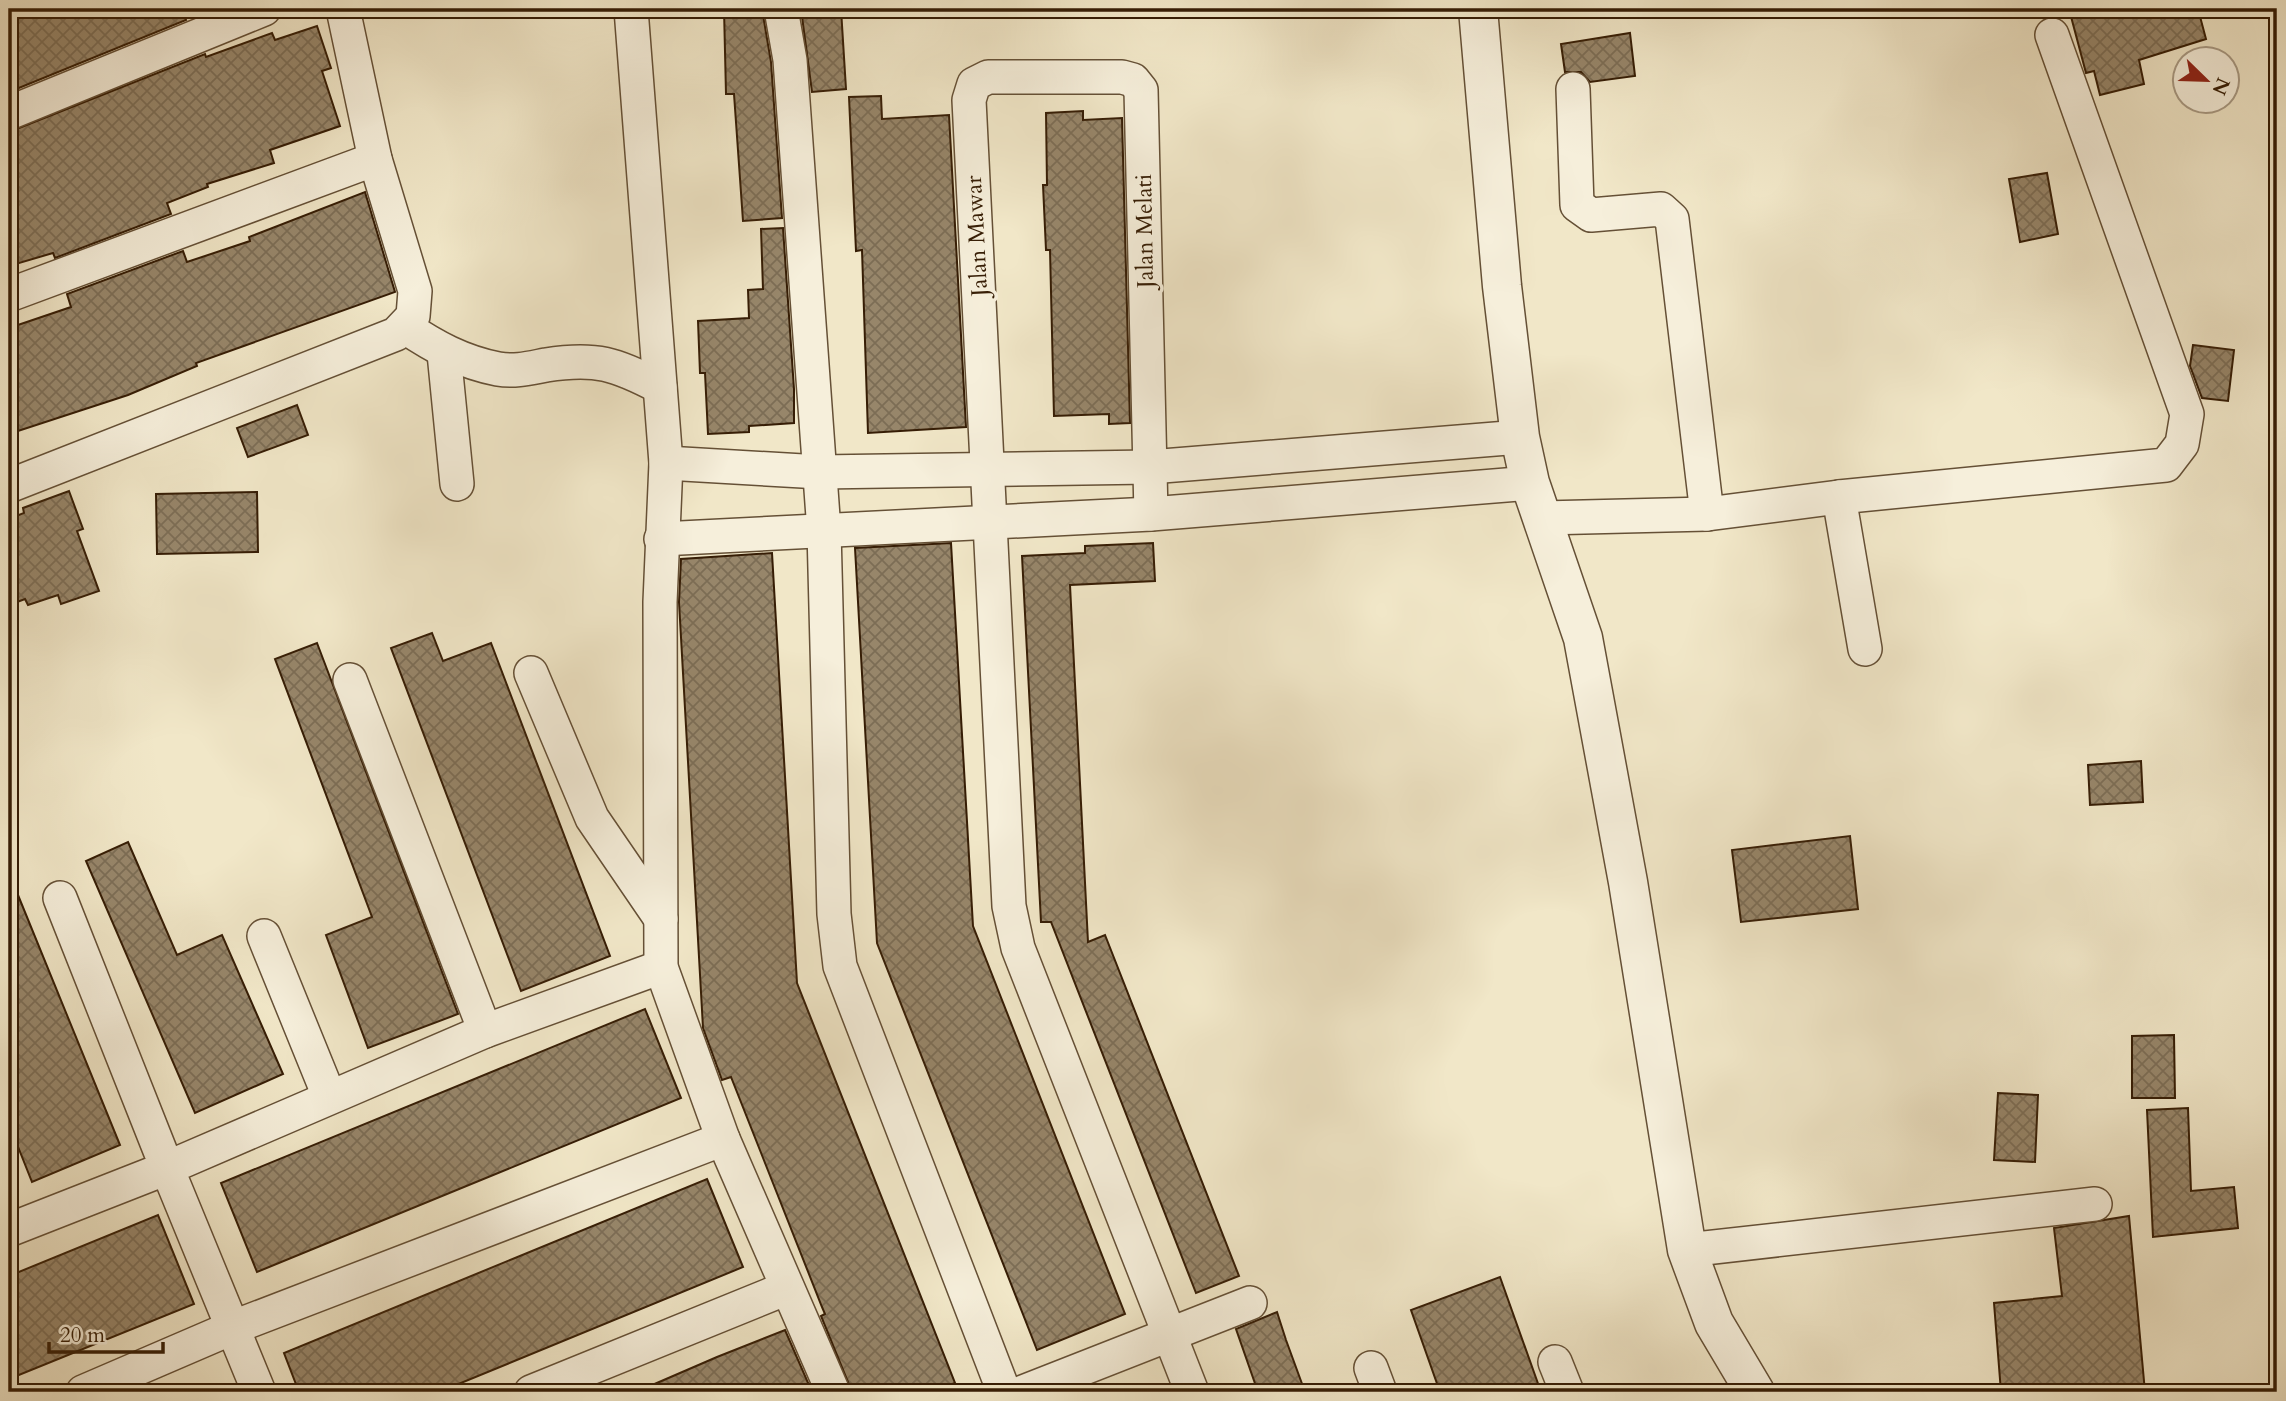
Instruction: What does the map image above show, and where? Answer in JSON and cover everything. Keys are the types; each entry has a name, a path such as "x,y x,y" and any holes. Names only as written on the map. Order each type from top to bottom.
{"street":[{"path":"9,113 264,9"},
{"path":"9,485 396,334 413,316 415,291 375,159 343,9"},
{"path":"631,9 666,463 661,539 662,967 723,1139 833,1392"},
{"path":"781,9 790,60 824,531 834,914 840,966 1004,1392"},
{"path":"1478,9 1502,286 1521,437 1536,500 1583,638 1628,882 1687,1250 1714,1323 1755,1392"},
{"path":"661,539 990,520 1536,500 1707,514 1839,497 2166,465 2182,444 2187,414 2052,35"},
{"name":"Jalan Mawar","path":"1052,77 988,77 974,84 969,100 989,468 1007,887 1014,936 1192,1392"},
{"name":"Jalan Melati","path":"1052,77 1122,77 1133,80 1141,90 1150,467"},
{"path":"1573,89 1577,205 1591,215 1661,209 1672,219 1707,514"},
{"path":"9,295 375,159"},
{"path":"405,327 444,354 498,369 520,370 573,362 621,366 660,387"},
{"path":"444,354 457,484"},
{"path":"666,463 820,472 1150,467 1521,437"},
{"path":"1150,467 1151,514"},
{"path":"1839,497 1865,649"},
{"path":"531,673 592,818 661,919"},
{"path":"350,680 485,1031"},
{"path":"60,898 259,1392"},
{"path":"264,936 329,1096"},
{"path":"9,1230 167,1168 485,1031 662,967"},
{"path":"83,1392 234,1327 723,1139"},
{"path":"1687,1250 2095,1204"},
{"path":"531,1392 787,1288"},
{"path":"1023,1392 1250,1303"}],"building":[{"path":"47,9 182,9 186,20 9,92 9,21"},
{"path":"724,9 762,9 771,62 782,218 743,221 734,94 726,94"},
{"path":"801,9 841,9 846,89 812,92"},
{"path":"2069,9 2198,9 2206,39 2184,46 2170,46 2170,50 2139,60 2144,84 2100,95 2094,71 2086,73"},
{"path":"317,26 331,68 322,71 340,126 270,150 274,163 207,184 208,187 167,203 171,214 55,258 53,253 9,266 9,132 205,54 206,57 272,33 275,40"},
{"path":"1630,33 1635,76 1590,82 1581,72 1565,72 1561,44"},
{"path":"881,96 882,119 949,115 966,427 868,433 862,250 856,251 849,97"},
{"path":"1083,111 1083,120 1122,118 1130,423 1109,424 1109,414 1054,416 1050,250 1046,250 1043,185 1047,185 1046,113"},
{"path":"2047,173 2058,234 2020,242 2009,179"},
{"path":"365,192 395,292 196,363 197,366 128,395 18,431 9,402 9,328 71,307 67,294 183,251 187,262 250,241 249,237"},
{"path":"783,228 794,423 749,426 749,432 708,434 705,373 700,373 698,321 749,318 748,290 763,289 761,229"},
{"path":"2193,345 2234,350 2228,401 2202,398 2190,366"},
{"path":"297,405 308,435 248,457 237,428"},
{"path":"69,491 83,529 77,531 99,591 61,604 58,595 28,605 25,599 9,605 9,519 24,513 23,508"},
{"path":"257,492 258,552 157,554 156,494"},
{"path":"951,543 973,926 1125,1314 1037,1350 877,943 855,548"},
{"path":"1153,543 1155,581 1070,585 1088,942 1105,935 1239,1276 1196,1293 1051,922 1041,922 1022,556 1085,553 1085,546"},
{"path":"772,553 797,983 955,1383 932,1392 852,1392 821,1316 825,1314 731,1077 722,1080 703,1028 679,602 681,559"},
{"path":"432,633 443,661 491,643 610,956 521,991 391,648"},
{"path":"317,643 458,1014 368,1048 326,935 372,917 275,659"},
{"path":"2141,761 2143,802 2090,805 2088,765"},
{"path":"1850,836 1858,909 1741,922 1732,850"},
{"path":"128,842 177,955 222,935 283,1074 195,1113 86,861"},
{"path":"9,873 120,1145 32,1182 9,1124"},
{"path":"645,1009 681,1098 257,1272 221,1183"},
{"path":"2174,1035 2175,1098 2132,1098 2132,1036"},
{"path":"1998,1093 2038,1095 2035,1162 1994,1160"},
{"path":"2188,1108 2191,1191 2234,1187 2238,1228 2153,1237 2147,1110"},
{"path":"707,1179 743,1267 439,1392 299,1392 284,1353"},
{"path":"158,1215 194,1304 9,1379 9,1276"},
{"path":"2129,1216 2145,1392 2001,1392 1994,1303 2062,1296 2054,1228"},
{"path":"1500,1277 1541,1392 1440,1392 1411,1310"},
{"path":"1277,1312 1305,1392 1258,1392 1236,1329"},
{"path":"785,1330 812,1392 636,1392 717,1357"}]}
